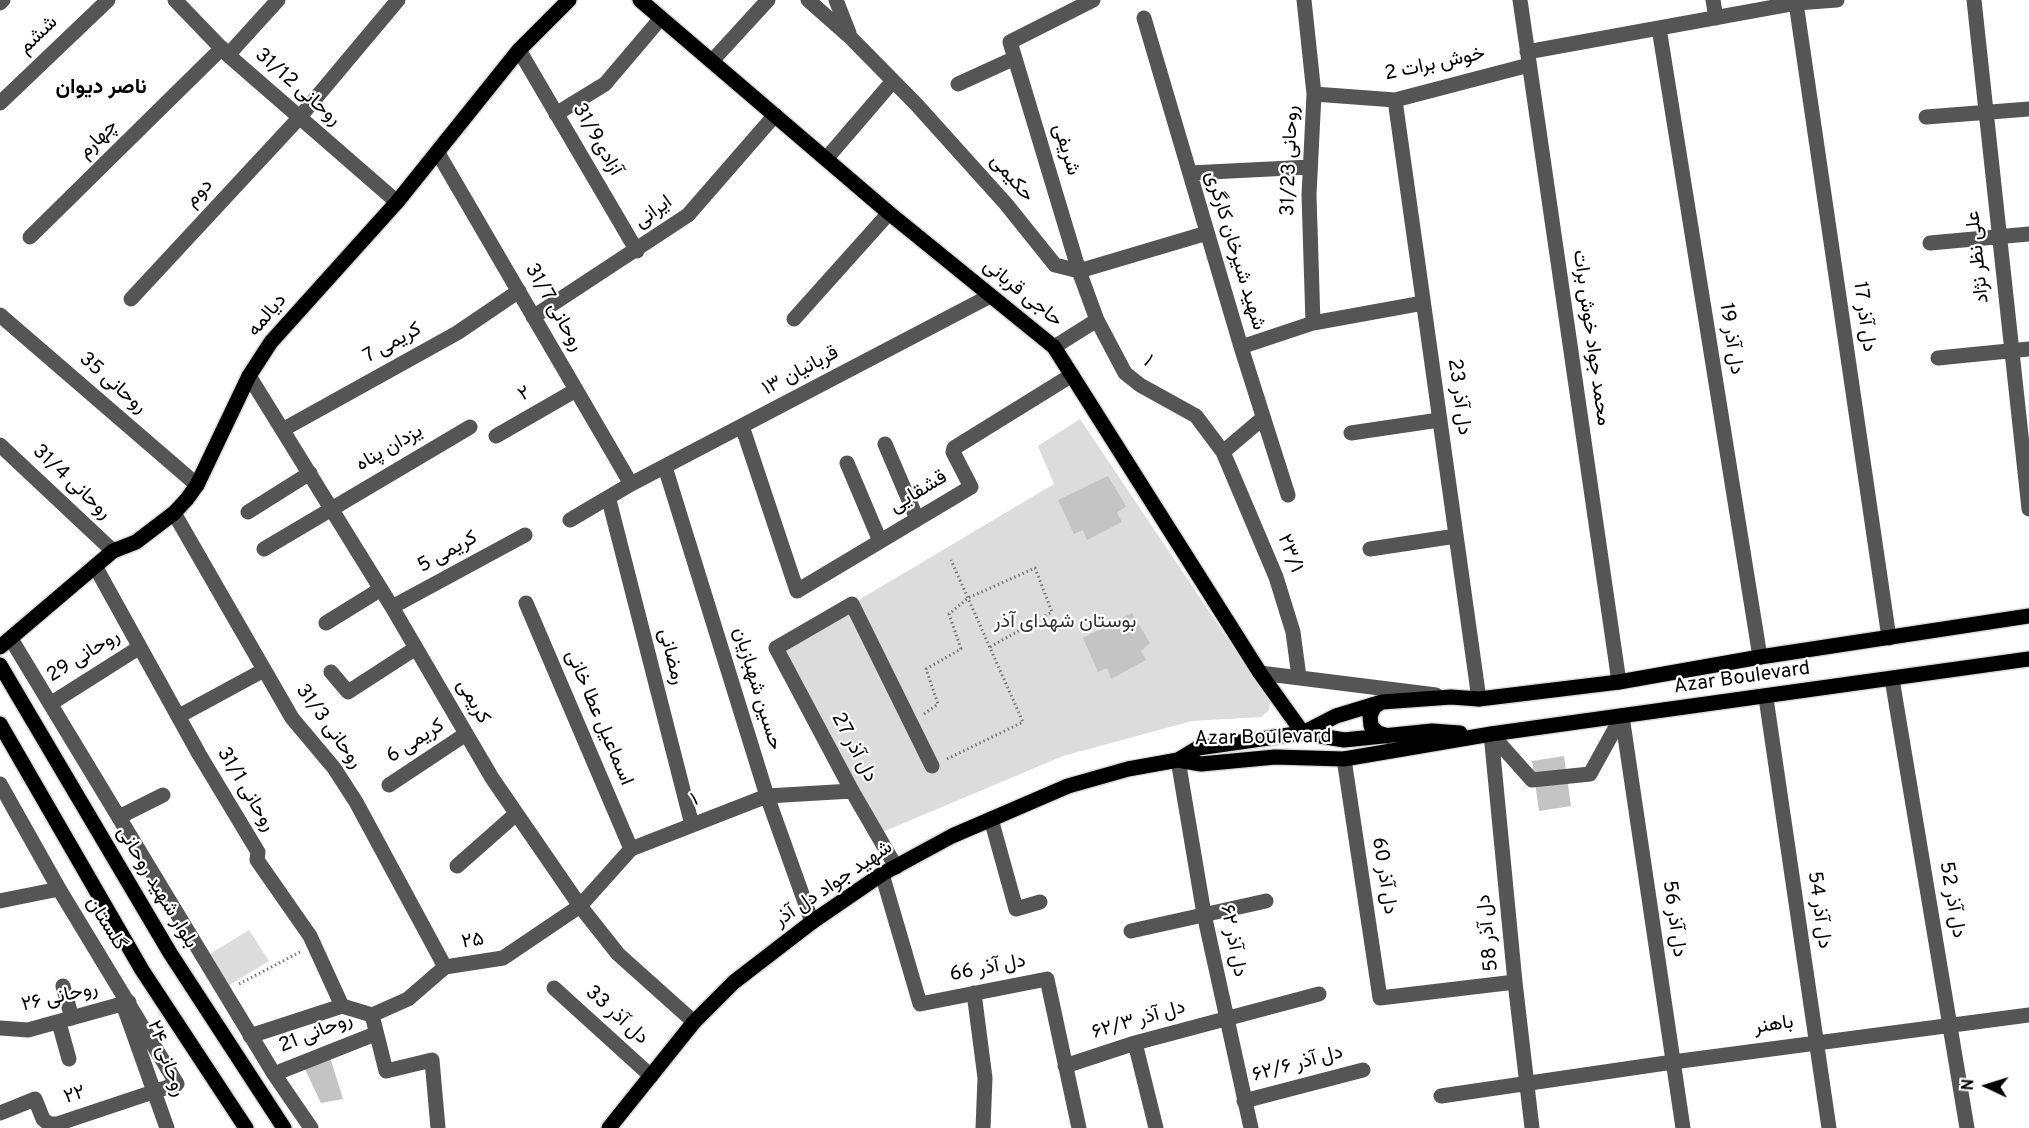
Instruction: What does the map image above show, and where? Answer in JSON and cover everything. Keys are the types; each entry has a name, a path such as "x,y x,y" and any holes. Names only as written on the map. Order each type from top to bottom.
{"main road":[{"name":"دیالمه","path":"5,643 113,551 136,542 174,513 197,485 249,376 271,342 397,202 519,50 569,0"},
{"name":"حاجی قربانی","path":"640,0 889,213 1054,347 1260,673 1303,733"},
{"name":"Azar Boulevard","path":"1178,760 1198,748 1303,733 1336,716 1382,702 1451,697 1479,699 1620,682 1760,657 2029,616"},
{"name":"Azar Boulevard","path":"1178,760 1201,764 1275,757 1344,759 1491,734 1766,698 2029,659"},
{"name":"بلوار شهید روحانی","path":"0,665 170,953 284,1128"},
{"path":"1382,702 1374,707 1370,716 1371,726 1378,733 1388,736"},
{"path":"0,724 142,970 246,1128"},
{"path":"1303,733 1344,740 1432,731 1491,734"},
{"name":"شهید جواد دل آذر","path":"609,1128 694,1022 735,982 812,922 882,874 991,819 1068,786 1128,769 1178,760"}],"street":[{"name":"ششم","path":"0,103 108,0"},
{"name":"روحانی 31/12","path":"175,0 225,51 397,202"},
{"name":"چهارم","path":"30,237 278,0"},
{"name":"دوم","path":"131,299 299,118 398,0"},
{"path":"712,61 768,0"},
{"name":"حکیمی","path":"808,0 851,38 916,104 1006,204 1055,266 1079,271"},
{"path":"836,0 851,38"},
{"name":"شریفی","path":"1093,0 1010,42 1079,271 1097,320"},
{"name":"روحانی 31/23","path":"1304,0 1314,94 1310,167 1313,324"},
{"name":"محمد جواد خوش برات","path":"1520,0 1620,682"},
{"path":"1713,0 1716,18"},
{"name":"خوش برات 2","path":"1314,94 1395,100 1528,59 1659,28 1796,3 1837,0"},
{"name":"علی نظر نژاد","path":"1974,0 2010,351 2026,467 2029,509"},
{"name":"دل آذر 17","path":"1796,3 1888,638"},
{"path":"556,114 605,84 661,18"},
{"name":"شهید شیرخان کارگری","path":"1144,18 1241,347 1288,495"},
{"name":"دل آذر 19","path":"1659,28 1760,657"},
{"name":"آزادی31/9","path":"519,50 637,251"},
{"path":"958,84 1015,58"},
{"path":"826,159 893,81"},
{"name":"دل آذر 23","path":"1395,100 1479,699"},
{"path":"1926,117 2029,109"},
{"name":"ایرانی","path":"533,316 637,251 688,215 775,115"},
{"name":"روحانی 31/7","path":"438,153 631,484"},
{"path":"1190,173 1310,167"},
{"path":"794,320 889,213"},
{"path":"1079,271 1207,233"},
{"path":"1930,243 2029,234"},
{"name":"کریمی 7","path":"284,429 457,333 519,291"},
{"name":"۱۳ قربانیان","path":"570,520 609,500 631,484 990,296"},
{"path":"1241,347 1313,324 1423,303"},
{"name":"روحانی 35","path":"0,315 197,485"},
{"path":"1054,347 1097,320"},
{"name":"۱","path":"1097,320 1125,373 1140,385 1196,416 1223,452"},
{"path":"1938,358 2029,349"},
{"name":"قشقایی","path":"742,426 796,589 800,591 971,487 952,452 954,448 1072,375"},
{"name":"کریمی","path":"249,376 284,429 516,814 580,906 618,954 694,1022"},
{"name":"۲","path":"496,436 576,390"},
{"path":"1223,452 1263,418"},
{"path":"1351,433 1439,420"},
{"name":"یزدان پناه","path":"264,549 470,427"},
{"path":"885,444 917,519"},
{"name":"روحانی 31/4","path":"0,445 113,551"},
{"name":"۲۳/۱","path":"1223,452 1276,577 1293,632 1299,677"},
{"path":"847,463 880,541"},
{"name":"حسین شهبازیان","path":"665,467 767,796 812,922"},
{"path":"249,512 310,473"},
{"name":"رمضانی","path":"609,500 692,825"},
{"name":"روحانی 31/3","path":"174,513 292,718 334,768 356,802 445,967"},
{"name":"کریمی 5","path":"392,607 525,535"},
{"path":"1370,549 1456,536"},
{"name":"روحانی 31/1","path":"95,566 258,852 258,860 314,945 342,1006"},
{"path":"326,623 381,589"},
{"name":"اسماعیل عطا خانی","path":"526,603 631,849"},
{"name":"دل آذر 27","path":"896,867 852,791 776,648 852,604 911,724"},
{"path":"5,643 50,704 273,1074 311,1128"},
{"name":"روحانی 29","path":"50,704 140,647"},
{"path":"331,672 348,692 416,648"},
{"path":"179,716 264,670"},
{"path":"1260,673 1451,697"},
{"name":"دل آذر 52","path":"1892,679 1967,1128"},
{"name":"دل آذر 54","path":"1766,698 1829,1128"},
{"path":"1491,734 1532,780 1590,774 1622,716"},
{"name":"دل آذر 56","path":"1622,716 1683,1128"},
{"path":"911,724 932,766"},
{"name":"کریمی 6","path":"389,785 466,734"},
{"name":"دل آذر 58","path":"1491,734 1515,982 1533,1128"},
{"name":"دل آذر 60","path":"1344,759 1380,998 1515,982"},
{"name":"دل آذر ۶۲","path":"1178,760 1204,914 1251,1128"},
{"name":"گلستان","path":"0,784 126,1003 177,1084"},
{"name":"۱","path":"580,906 631,849 767,796 852,791"},
{"path":"119,818 164,795"},
{"path":"457,866 516,814"},
{"path":"991,819 1016,909 1040,902"},
{"name":"دل آذر 66","path":"882,874 920,1004 1047,979 1079,1128"},
{"path":"0,901 59,889"},
{"path":"1131,930 1266,901"},
{"name":"۲۵","path":"372,1015 408,999 445,967 503,958 580,906"},
{"path":"63,986 69,1059"},
{"name":"دل آذر 33","path":"554,988 651,1076"},
{"path":"974,993 985,1078 983,1128"},
{"name":"دل آذر ۶۲/۳","path":"1065,1066 1135,1043 1319,994"},
{"name":"روحانی ۲۶","path":"0,1028 28,1030 126,1003"},
{"name":"روحانی ۲۴","path":"126,1003 167,1128"},
{"path":"250,1036 342,1006 372,1015 386,1071 432,1060 438,1128"},
{"name":"باهنر","path":"1442,1096 1816,1042 2029,1015"},
{"name":"روحانی 21","path":"273,1074 375,1034"},
{"path":"1135,1043 1156,1128"},
{"name":"دل آذر ۶۲/۶","path":"1244,1101 1363,1070"},
{"name":"۲۲","path":"0,1113 35,1099 43,1119 49,1124 57,1124 177,1084"}],"path":[{"path":"932,766 1023,722 951,560"},
{"path":"911,724 938,704 926,669 961,649 949,614 968,598 1035,568 1052,612 990,647"},
{"path":"224,992 314,945"}],"green space":[{"name":"بوستان شهدای آذر","path":"1080,419 1270,702 1269,710 1261,717 1192,721 1063,756 873,836 783,645 1054,484 1038,446"},
{"path":"249,930 269,961 228,986 210,954"}],"building":[{"path":"1108,476 1126,506 1117,513 1122,522 1087,540 1083,530 1074,534 1058,500"},
{"path":"1132,613 1150,643 1141,651 1146,660 1111,679 1107,668 1098,672 1083,638"},
{"path":"1564,756 1571,806 1539,811 1532,761"},
{"path":"329,1054 343,1099 321,1103 303,1065"}],"district":[{"name":"ناصر دیوان","path":"101,89"}]}
